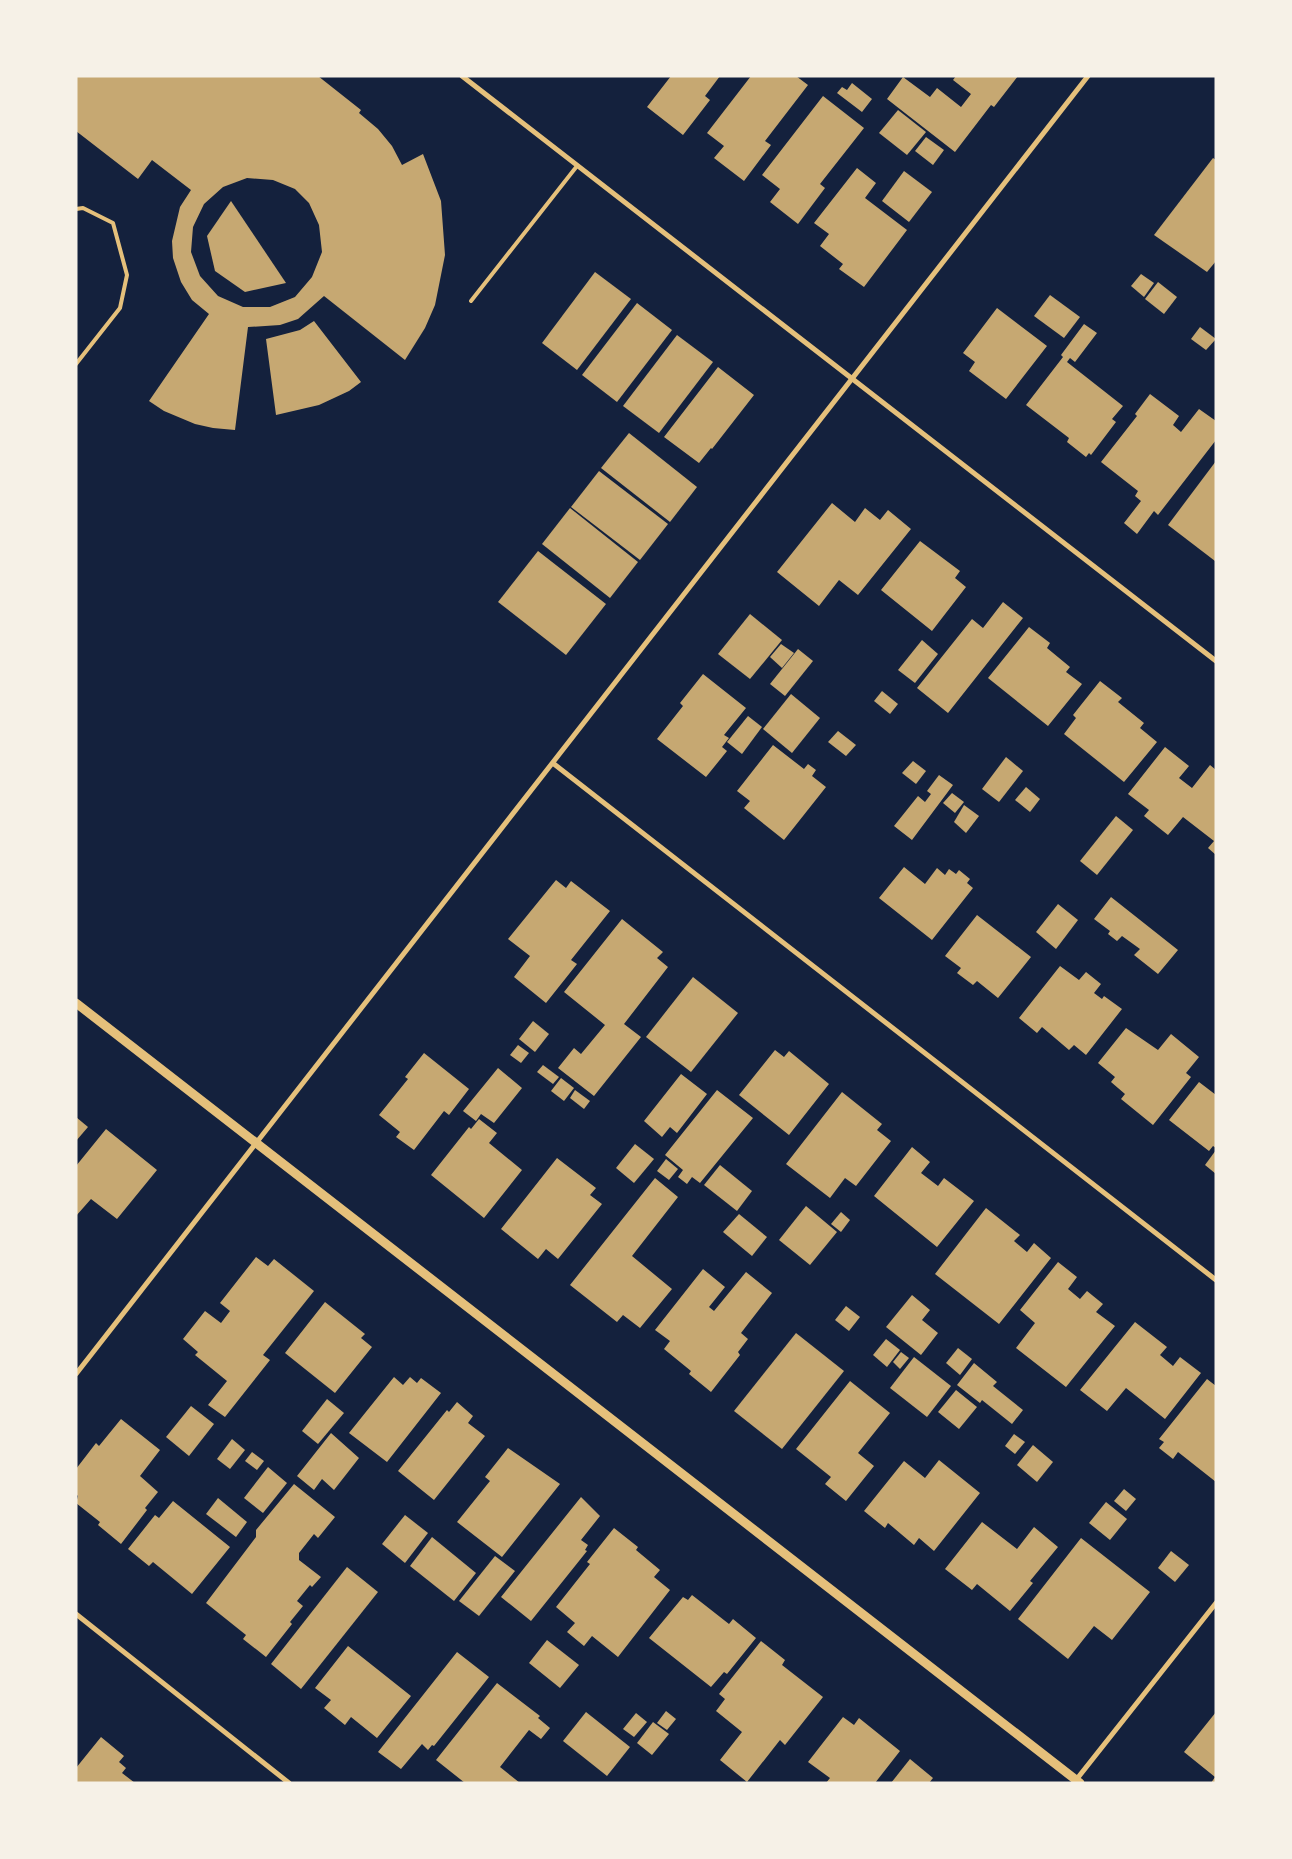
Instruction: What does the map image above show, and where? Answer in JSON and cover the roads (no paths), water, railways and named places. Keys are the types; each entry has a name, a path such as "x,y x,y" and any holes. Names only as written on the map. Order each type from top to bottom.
{"street":[{"path":"462,76 1216,661"},
{"path":"76,1374 854,380 1088,76"},
{"path":"554,764 1216,1280"},
{"path":"76,1003 1077,1782 1216,1603"},
{"path":"76,1614 289,1783"}],"lane":[{"path":"471,301 576,166"},
{"path":"76,209 83,208 113,223 127,275 120,308 76,364"}]}
